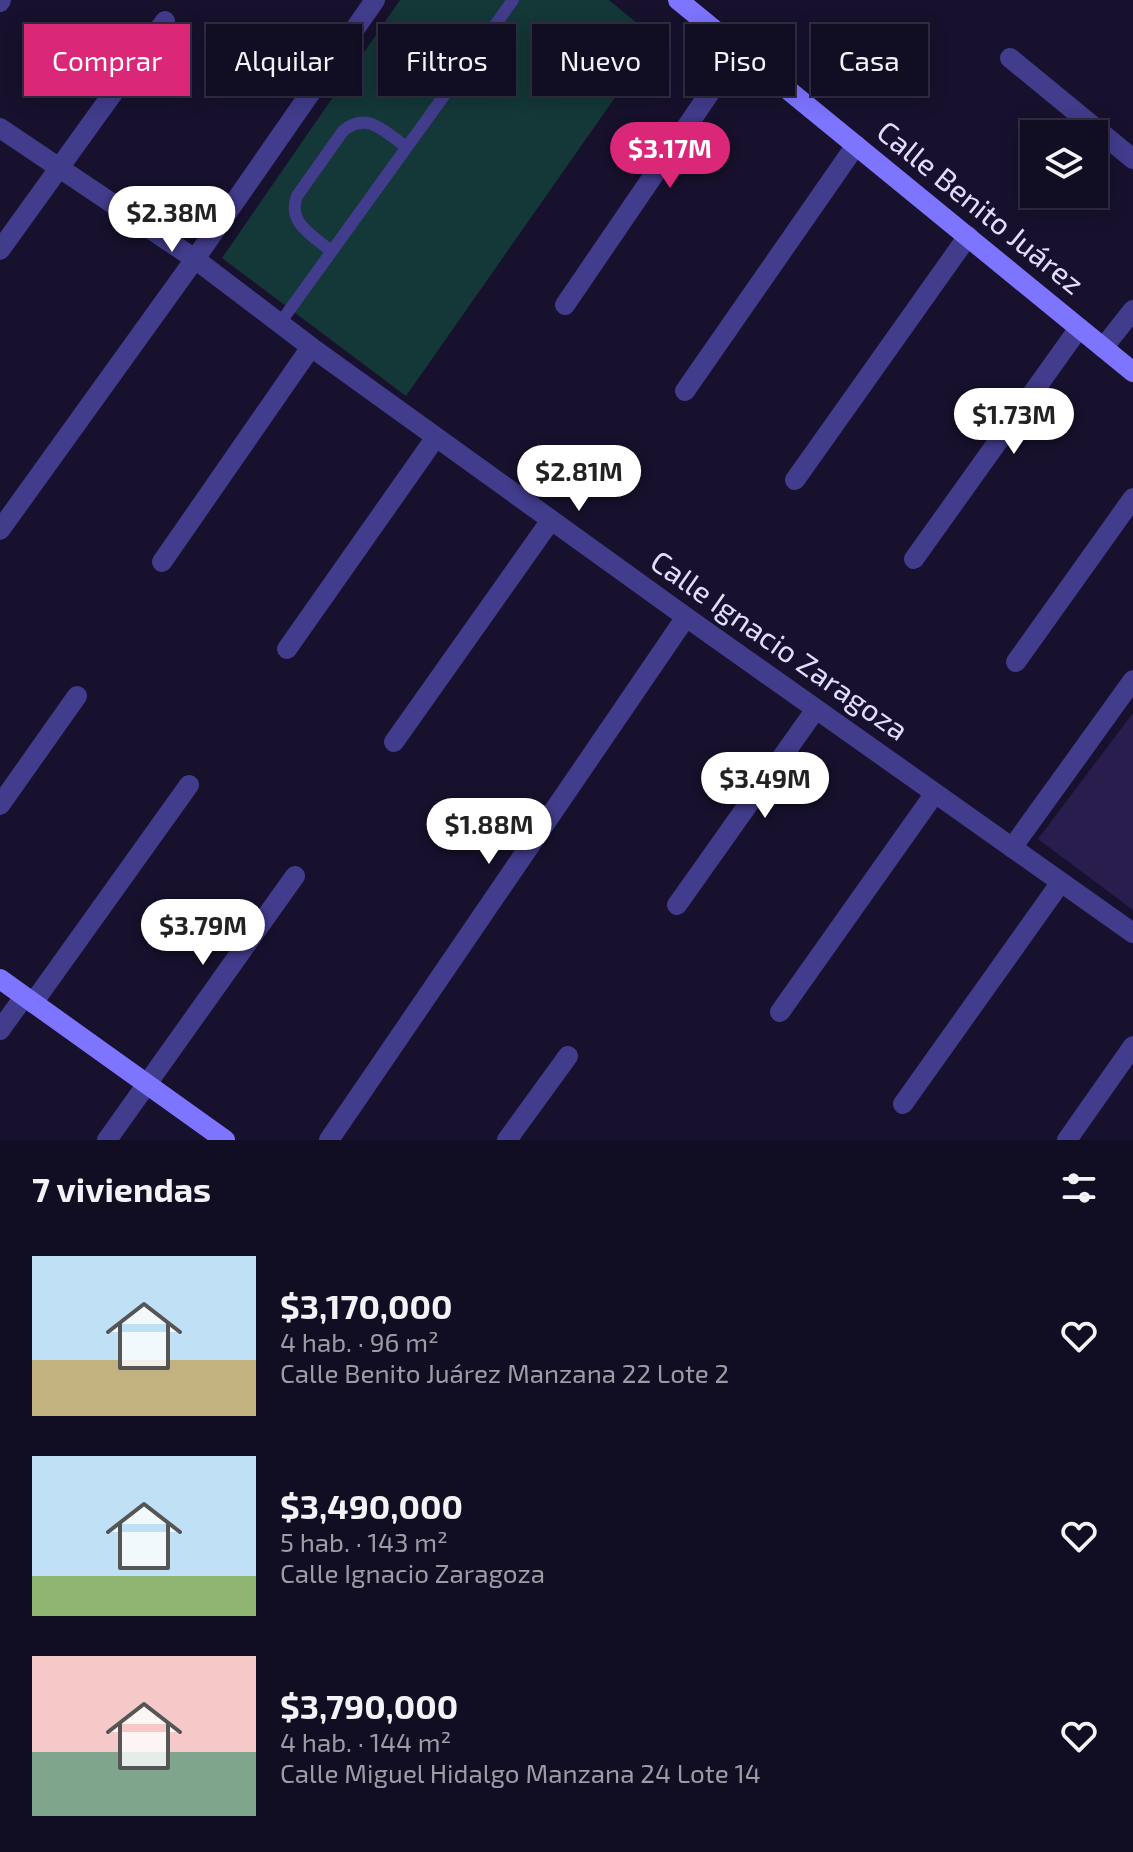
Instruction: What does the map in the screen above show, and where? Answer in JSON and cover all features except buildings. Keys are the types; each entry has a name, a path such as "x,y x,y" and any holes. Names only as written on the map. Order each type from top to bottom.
{"street":[{"path":"0,530 195,259 375,0"},
{"name":"Calle Benito Juárez","path":"678,0 707,24"},
{"path":"0,250 165,21"},
{"path":"1010,58 1133,159"},
{"name":"Calle Benito Juárez","path":"795,95 1133,372"},
{"path":"565,305 708,96"},
{"name":"Calle Ignacio Zaragoza","path":"0,128 195,259 551,520 1133,933"},
{"path":"685,391 856,145"},
{"path":"795,480 968,236"},
{"path":"1103,348 1133,310"},
{"path":"914,559 1079,328"},
{"path":"162,562 311,347"},
{"path":"287,649 436,437"},
{"path":"1016,662 1133,498"},
{"path":"394,742 551,520"},
{"path":"329,1140 686,617"},
{"path":"1012,848 1133,680"},
{"path":"0,805 77,696"},
{"path":"677,905 816,709"},
{"path":"0,1030 29,1000 189,785"},
{"path":"780,1012 935,793"},
{"path":"107,1140 295,876"},
{"path":"903,1104 1061,882"},
{"path":"0,979 225,1140"},
{"path":"1067,1140 1133,1046"},
{"path":"507,1140 568,1056"}],"lane":[{"path":"280,323 513,0"},
{"path":"331,251 302,227 295,217 293,206 297,196 352,123 364,121 375,125 405,146"}],"green space":[{"path":"400,0 609,0 638,24 532,24 532,96 616,96 406,396 222,258 334,96 362,96 362,55 378,32 378,96 516,96 516,24 383,24"}]}
